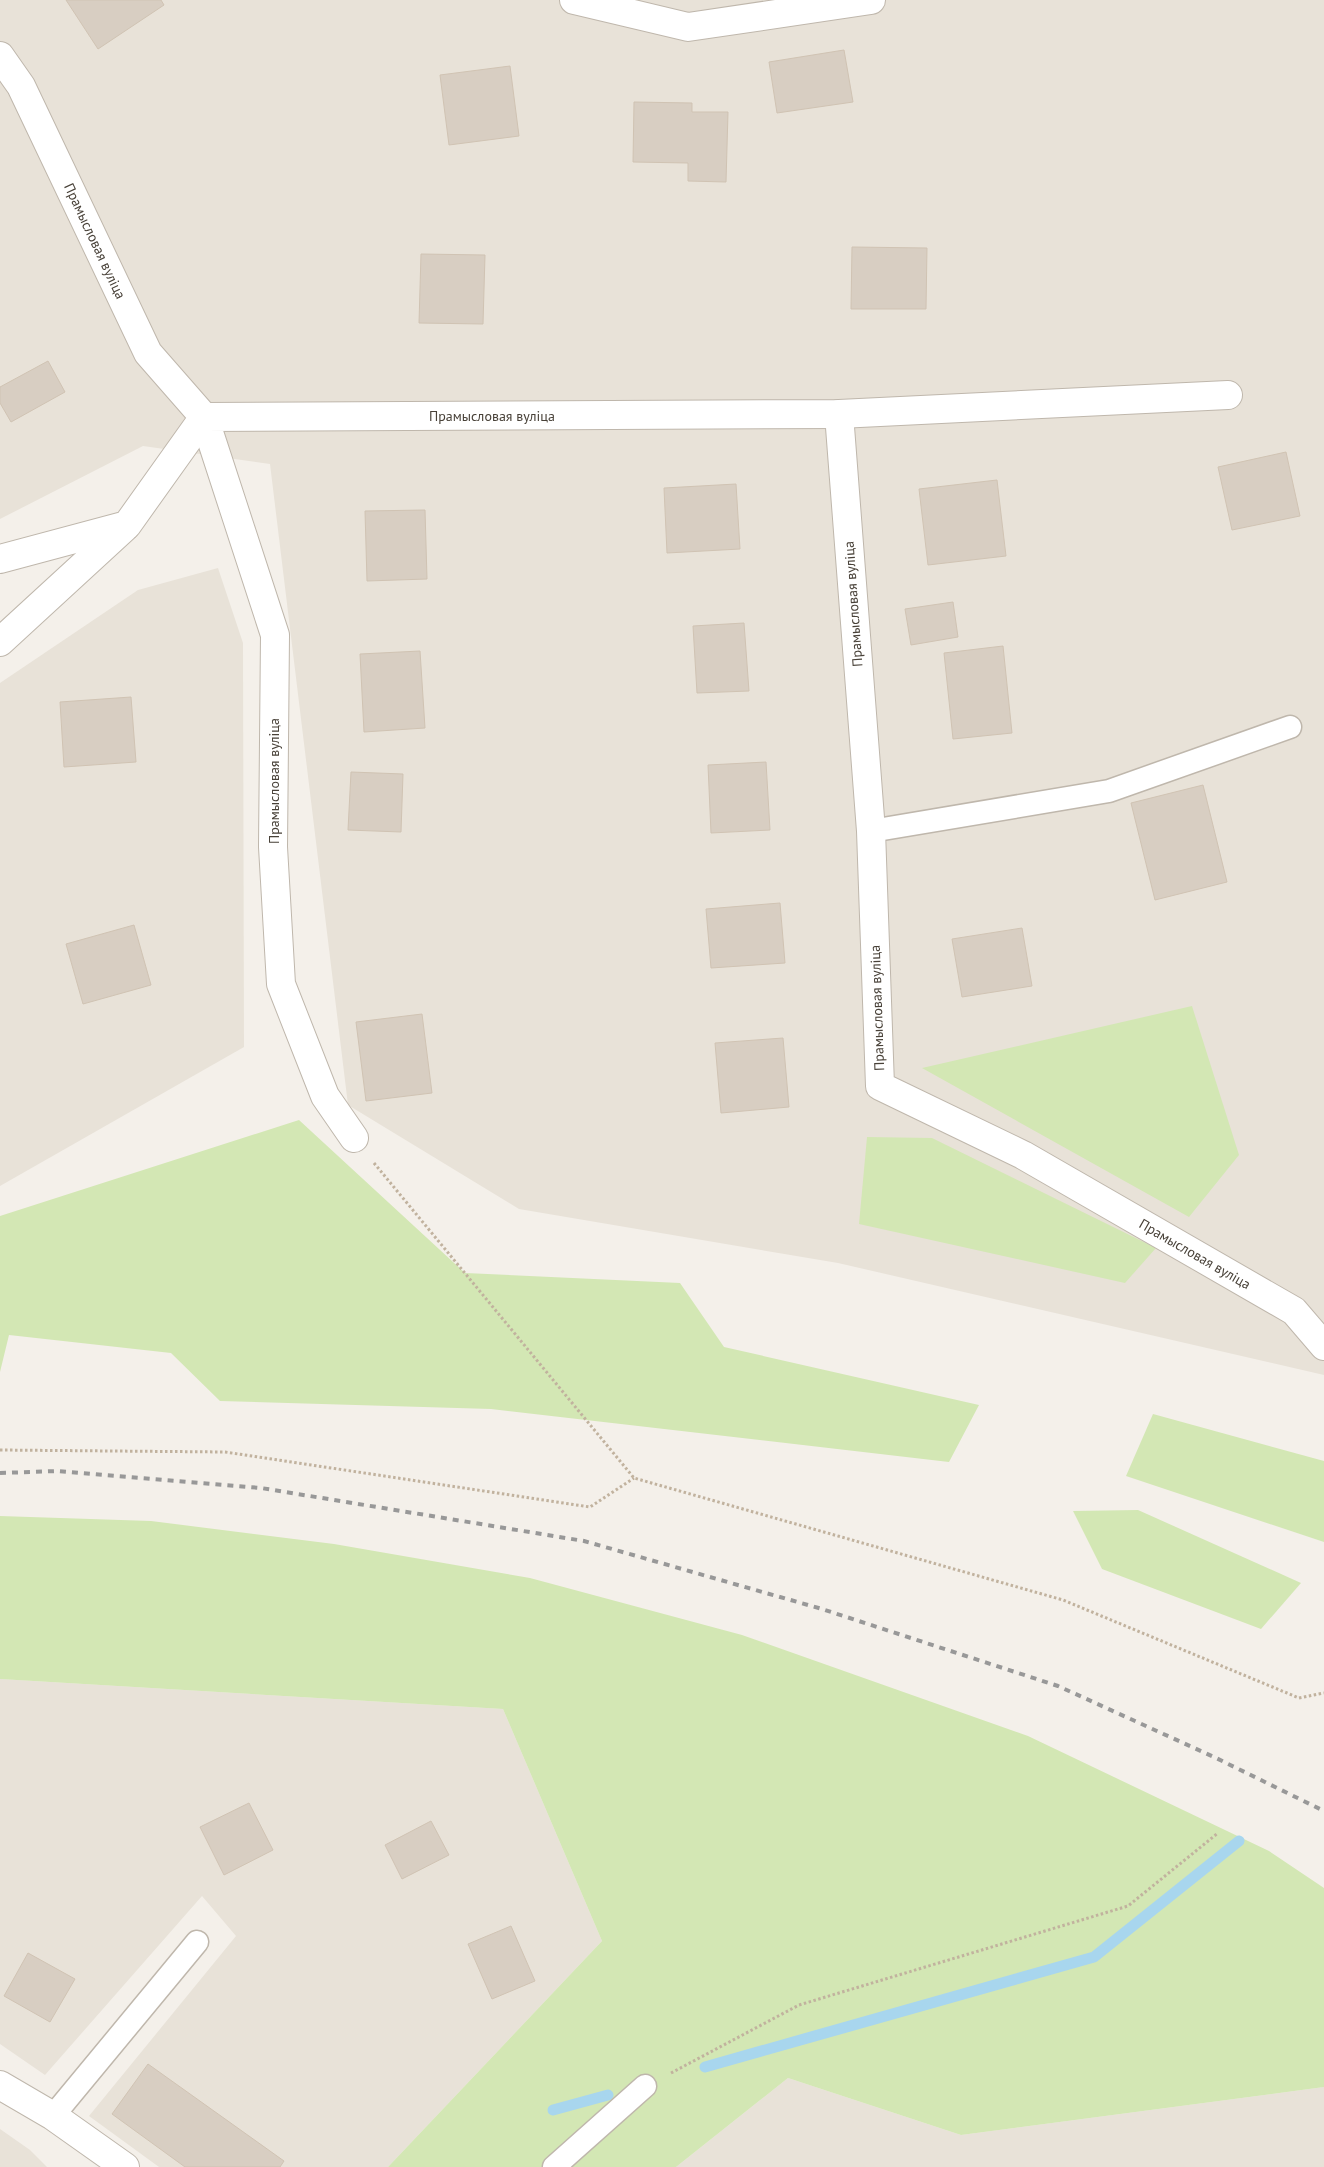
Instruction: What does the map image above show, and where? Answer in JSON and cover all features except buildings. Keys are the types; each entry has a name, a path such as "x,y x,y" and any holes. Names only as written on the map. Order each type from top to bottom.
{"street":[{"path":"574,0 688,26 872,0"},
{"name":"Прамысловая вуліца","path":"0,56 21,86 148,353 204,417 276,635 273,847 281,984 325,1096 354,1138"},
{"name":"Прамысловая вуліца","path":"204,417 839,414 1228,395"},
{"name":"Прамысловая вуліца","path":"839,414 871,831 880,1086 1023,1156 1294,1311 1324,1346"},
{"path":"0,642 127,525 204,417"},
{"path":"0,559 127,525"},
{"path":"0,2085 53,2116 125,2167"}],"lane":[{"path":"871,831 1109,792 1290,727"},
{"path":"53,2116 197,1942"},
{"path":"554,2167 645,2086"}],"path":[{"path":"354,1138 634,1478 1063,1600 1300,1698 1324,1693"},
{"path":"0,1450 225,1452 590,1507 634,1478"},
{"path":"645,2086 799,2004 1128,1906 1218,1833"}],"shaded area":[{"path":"0,0 1324,0 1324,1375 838,1263 519,1209 348,1105 270,464 143,446 0,519"},
{"path":"218,568 243,643 244,1047 0,1186 0,683 138,590"},
{"path":"0,1679 503,1709 602,1941 388,2167 159,2167 89,2116 236,1936 202,1896 45,2075 0,2044"},
{"path":"788,2078 961,2135 1324,2087 1324,2167 676,2167"},
{"path":"0,2129 30,2150 47,2167 0,2167"}],"green space":[{"path":"1192,1006 1239,1155 1189,1217 922,1068"},
{"path":"299,1120 465,1273 680,1283 724,1347 979,1405 949,1462 491,1409 220,1401 171,1353 9,1335 0,1372 0,1216"},
{"path":"867,1137 932,1138 1156,1248 1125,1283 859,1224"},
{"path":"1153,1414 1324,1461 1324,1542 1126,1476"},
{"path":"1138,1510 1301,1583 1261,1629 1102,1569 1073,1511"},
{"path":"0,1516 151,1521 334,1544 530,1578 742,1635 1028,1736 1269,1851 1324,1888 1324,2087 961,2135 788,2078 676,2167 388,2167 602,1941 503,1709 0,1679"}],"waterway":[{"path":"705,2067 1094,1957 1239,1841"},
{"path":"553,2110 608,2095"}],"railway":[{"path":"0,1473 58,1471 261,1488 584,1541 822,1609 1058,1686 1214,1757 1324,1811"}]}
